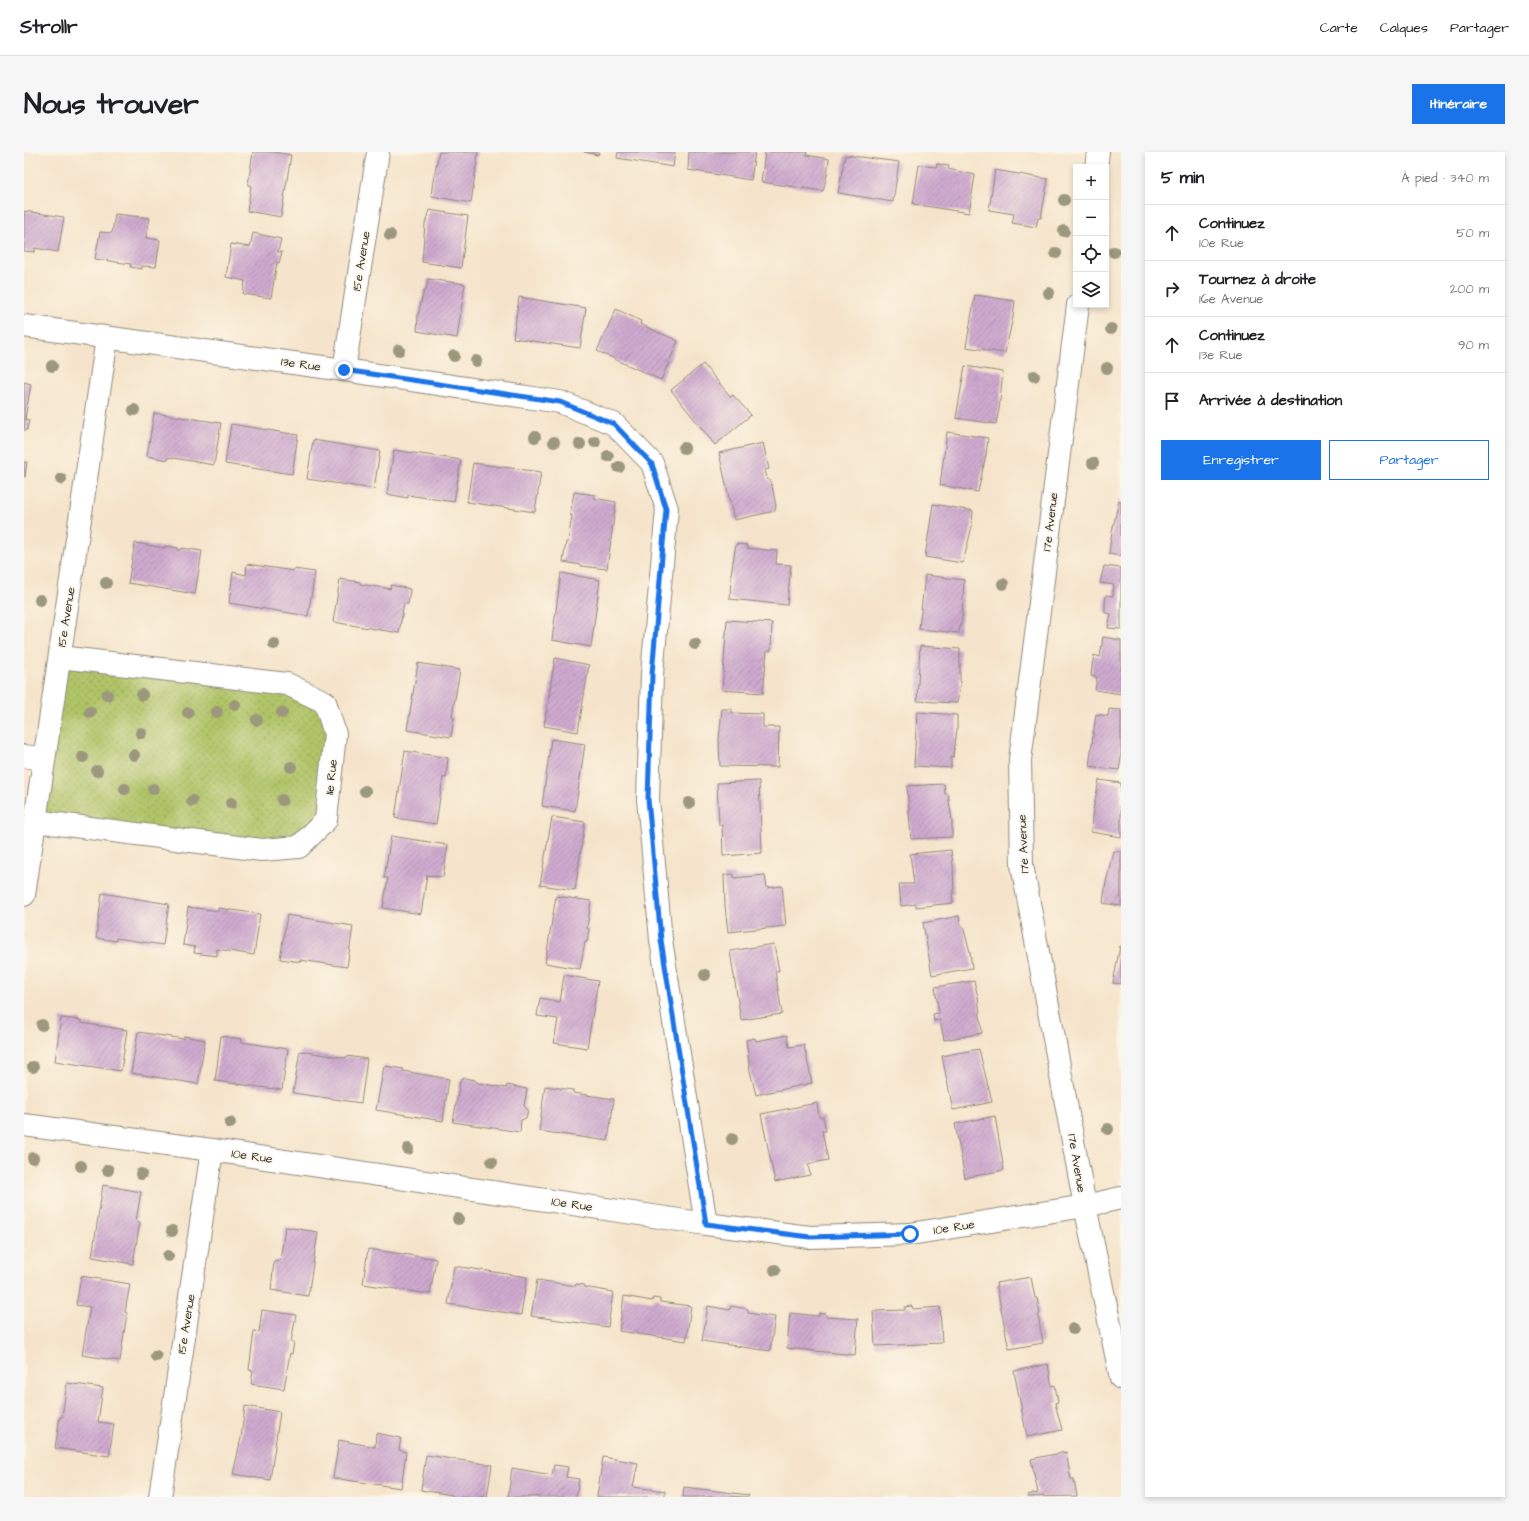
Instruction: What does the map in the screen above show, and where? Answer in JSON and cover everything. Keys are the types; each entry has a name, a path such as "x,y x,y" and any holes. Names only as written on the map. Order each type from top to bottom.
{"street":[{"name":"15e Avenue","path":"344,370 378,152"},
{"path":"1096,164 1098,152"},
{"name":"17e Avenue","path":"1078,308 1020,760 1022,864 1085,1206 1121,1378"},
{"name":"13e Rue","path":"24,326 344,370 560,402 614,424 652,464 666,509 652,674 648,799 661,940 706,1224"},
{"name":"15e Avenue","path":"24,895 35,821 34,757 60,657 107,338"},
{"name":"11e Rue","path":"35,821 262,850 299,847 326,820 335,734 325,702 288,684 60,657"},
{"name":"10e Rue","path":"24,1125 212,1150 706,1224 810,1237 910,1234 1085,1206 1121,1198"},
{"name":"15e Avenue","path":"160,1497 212,1150"}],"green space":[{"path":"60,657 287,684 325,702 326,820 304,842 262,850 35,821"}],"building":[{"path":"253,152 273,152 291,155 281,217 247,211 251,186 248,185"},
{"path":"439,152 478,152 471,203 431,196"},
{"path":"584,152 599,152 598,155"},
{"path":"618,152 675,152 673,167 617,158"},
{"path":"689,152 755,152 751,180 688,170"},
{"path":"765,152 807,152 806,155 829,159 823,191 761,182"},
{"path":"845,155 899,162 893,202 838,193"},
{"path":"937,164 949,166 948,169 975,175 969,213 913,204 919,165 936,167"},
{"path":"995,170 1048,179 1041,218 1038,218 1036,227 1012,223 1014,214 989,210"},
{"path":"429,210 468,216 461,268 422,262 425,224"},
{"path":"24,211 64,217 58,252 35,248 35,252 24,251"},
{"path":"115,214 150,218 146,238 160,240 156,267 142,266 142,269 130,267 131,264 95,259 100,232 112,233"},
{"path":"253,233 281,239 278,252 282,252 279,263 277,262 271,298 243,294 245,281 226,277 231,244 250,247"},
{"path":"428,279 465,284 457,338 417,331 418,315"},
{"path":"975,295 1015,301 1005,353 966,347"},
{"path":"519,297 586,308 580,348 513,338"},
{"path":"616,309 641,321 640,324 678,341 661,380 597,351"},
{"path":"703,364 731,397 733,395 751,415 715,445 671,390"},
{"path":"965,366 1003,372 996,424 956,418"},
{"path":"24,382 31,384 25,419 29,420 27,430 24,430"},
{"path":"154,413 221,423 214,465 168,457 168,460 147,456"},
{"path":"231,424 298,435 292,474 225,464"},
{"path":"947,432 988,438 978,492 940,485"},
{"path":"313,440 380,451 374,489 307,479"},
{"path":"763,443 769,469 765,470 767,479 771,481 776,506 775,511 734,520 719,453"},
{"path":"394,450 461,460 454,502 408,495 408,498 387,494"},
{"path":"24,462 27,462 25,477 24,477"},
{"path":"473,463 541,472 535,512 467,502"},
{"path":"574,492 595,495 594,498 616,502 607,569 563,562 566,542 568,542 572,515 570,515"},
{"path":"1119,500 1121,501 1121,556 1109,554"},
{"path":"933,504 973,511 972,526 963,563 925,557"},
{"path":"135,543 165,548 165,546 178,548 178,550 181,550 182,548 202,551 195,594 128,583"},
{"path":"736,544 747,545 747,548 777,551 776,564 791,565 787,605 730,599 731,574"},
{"path":"247,564 294,571 294,569 315,572 308,616 229,603 233,572 246,575"},
{"path":"1104,566 1121,568 1121,629 1108,628 1111,614 1105,613 1106,595 1113,596 1114,585 1100,583"},
{"path":"561,573 600,580 591,647 552,640"},
{"path":"925,575 964,580 962,617 959,633 919,629"},
{"path":"340,579 390,589 391,585 410,589 408,604 404,603 399,633 333,622"},
{"path":"727,620 772,623 771,651 767,651 763,693 722,690"},
{"path":"1103,637 1121,640 1121,694 1095,690 1097,677 1091,676 1092,666 1094,655 1100,657"},
{"path":"920,646 960,649 960,686 957,703 917,701"},
{"path":"555,658 589,665 578,732 544,726"},
{"path":"418,663 460,670 452,716 454,717 451,737 407,730"},
{"path":"722,709 732,709 732,713 763,714 763,727 779,727 778,767 720,766 719,740"},
{"path":"1109,709 1121,710 1121,758 1119,770 1089,766 1096,714 1108,716"},
{"path":"917,712 957,715 957,730 953,758 951,757 951,768 914,766"},
{"path":"551,739 585,744 575,811 542,806"},
{"path":"405,751 448,758 446,778 443,777 436,824 395,818"},
{"path":"1099,780 1121,783 1121,837 1091,832 1092,816"},
{"path":"759,781 762,853 723,856 722,825 719,825 717,783"},
{"path":"944,784 945,794 948,794 952,821 952,837 911,839 907,786"},
{"path":"552,817 585,822 575,890 540,885"},
{"path":"391,836 448,845 443,877 427,875 421,914 383,908 388,878 384,878"},
{"path":"951,850 953,865 953,903 916,907 916,904 901,906 899,884 914,884 910,854"},
{"path":"1113,851 1121,852 1121,906 1103,903"},
{"path":"734,874 734,878 765,875 767,888 782,886 786,926 728,932 724,875"},
{"path":"102,893 169,904 163,945 116,938 116,941 96,938"},
{"path":"556,896 591,901 587,928 589,929 587,942 585,942 580,969 545,963"},
{"path":"188,907 218,911 218,908 260,914 254,955 217,949 217,956 194,953 195,947 183,945"},
{"path":"287,915 353,926 347,967 300,960 301,962 280,959"},
{"path":"959,916 970,952 972,968 932,975 923,923"},
{"path":"774,944 779,971 775,971 782,1014 741,1020 730,951"},
{"path":"1121,946 1121,984 1113,983"},
{"path":"564,975 598,981 587,1048 554,1043 558,1019 537,1016 540,998 560,1002"},
{"path":"974,981 978,997 982,1033 944,1040 940,1020 934,1021 933,1014 939,1013 935,987"},
{"path":"61,1018 81,1020 81,1023 127,1030 121,1071 55,1061"},
{"path":"138,1032 184,1039 184,1036 205,1040 198,1084 131,1073"},
{"path":"787,1035 789,1047 804,1045 812,1083 756,1095 750,1071 746,1040 755,1038 756,1041"},
{"path":"221,1036 242,1039 241,1042 288,1049 282,1090 215,1081"},
{"path":"979,1049 992,1102 953,1110 942,1056"},
{"path":"300,1051 346,1058 347,1056 367,1059 361,1103 293,1093"},
{"path":"384,1066 449,1079 443,1121 376,1110"},
{"path":"464,1078 475,1080 478,1083 506,1088 507,1085 527,1089 524,1106 528,1110 526,1118 521,1120 520,1132 453,1122 460,1081"},
{"path":"545,1086 573,1090 573,1093 614,1099 608,1141 539,1131"},
{"path":"817,1103 819,1117 823,1117 826,1131 822,1131 828,1160 808,1164 810,1175 775,1182 761,1114"},
{"path":"995,1116 1004,1170 965,1178 955,1124"},
{"path":"103,1185 141,1192 136,1221 140,1222 133,1264 92,1257"},
{"path":"285,1227 318,1232 308,1296 271,1290 274,1261 280,1261"},
{"path":"368,1249 436,1259 430,1294 363,1284"},
{"path":"454,1266 527,1277 521,1315 448,1304"},
{"path":"81,1276 130,1284 125,1312 127,1313 120,1361 82,1355 90,1307 76,1305"},
{"path":"1031,1277 1040,1314 1038,1315 1043,1343 1009,1349 996,1283"},
{"path":"537,1280 576,1286 576,1284 585,1285 584,1287 613,1292 608,1327 531,1316"},
{"path":"624,1296 652,1301 653,1298 660,1299 660,1302 691,1306 686,1341 619,1331"},
{"path":"708,1306 730,1310 731,1306 748,1309 748,1313 775,1317 770,1351 702,1341"},
{"path":"912,1306 913,1309 940,1307 942,1343 875,1346 873,1311 905,1310 905,1307"},
{"path":"262,1310 296,1315 291,1342 294,1342 292,1354 290,1353 284,1389 251,1384 253,1371 249,1370 254,1331 259,1332"},
{"path":"790,1313 819,1316 819,1313 826,1314 826,1317 858,1319 855,1355 787,1348"},
{"path":"1048,1364 1052,1386 1055,1385 1058,1402 1055,1403 1062,1430 1027,1437 1014,1371"},
{"path":"67,1383 103,1388 98,1422 114,1424 109,1456 55,1448 60,1417 62,1417"},
{"path":"245,1406 280,1412 270,1480 233,1474 241,1438"},
{"path":"376,1433 401,1438 399,1450 406,1452 401,1488 333,1478 339,1440 375,1447"},
{"path":"1066,1452 1071,1479 1074,1479 1077,1496 1028,1497 1027,1495 1038,1493 1031,1459"},
{"path":"426,1455 492,1465 487,1497 452,1497 452,1495 421,1490"},
{"path":"603,1457 638,1463 633,1487 665,1491 665,1497 597,1497"},
{"path":"554,1465 568,1467 566,1477 579,1479 576,1497 508,1497 512,1468 552,1475"},
{"path":"684,1487 749,1495 748,1497 683,1497"}],"route":[{"path":"344,370 560,402 614,424 652,464 666,509 652,674 648,799 661,940 706,1224 810,1237 910,1234"}]}
